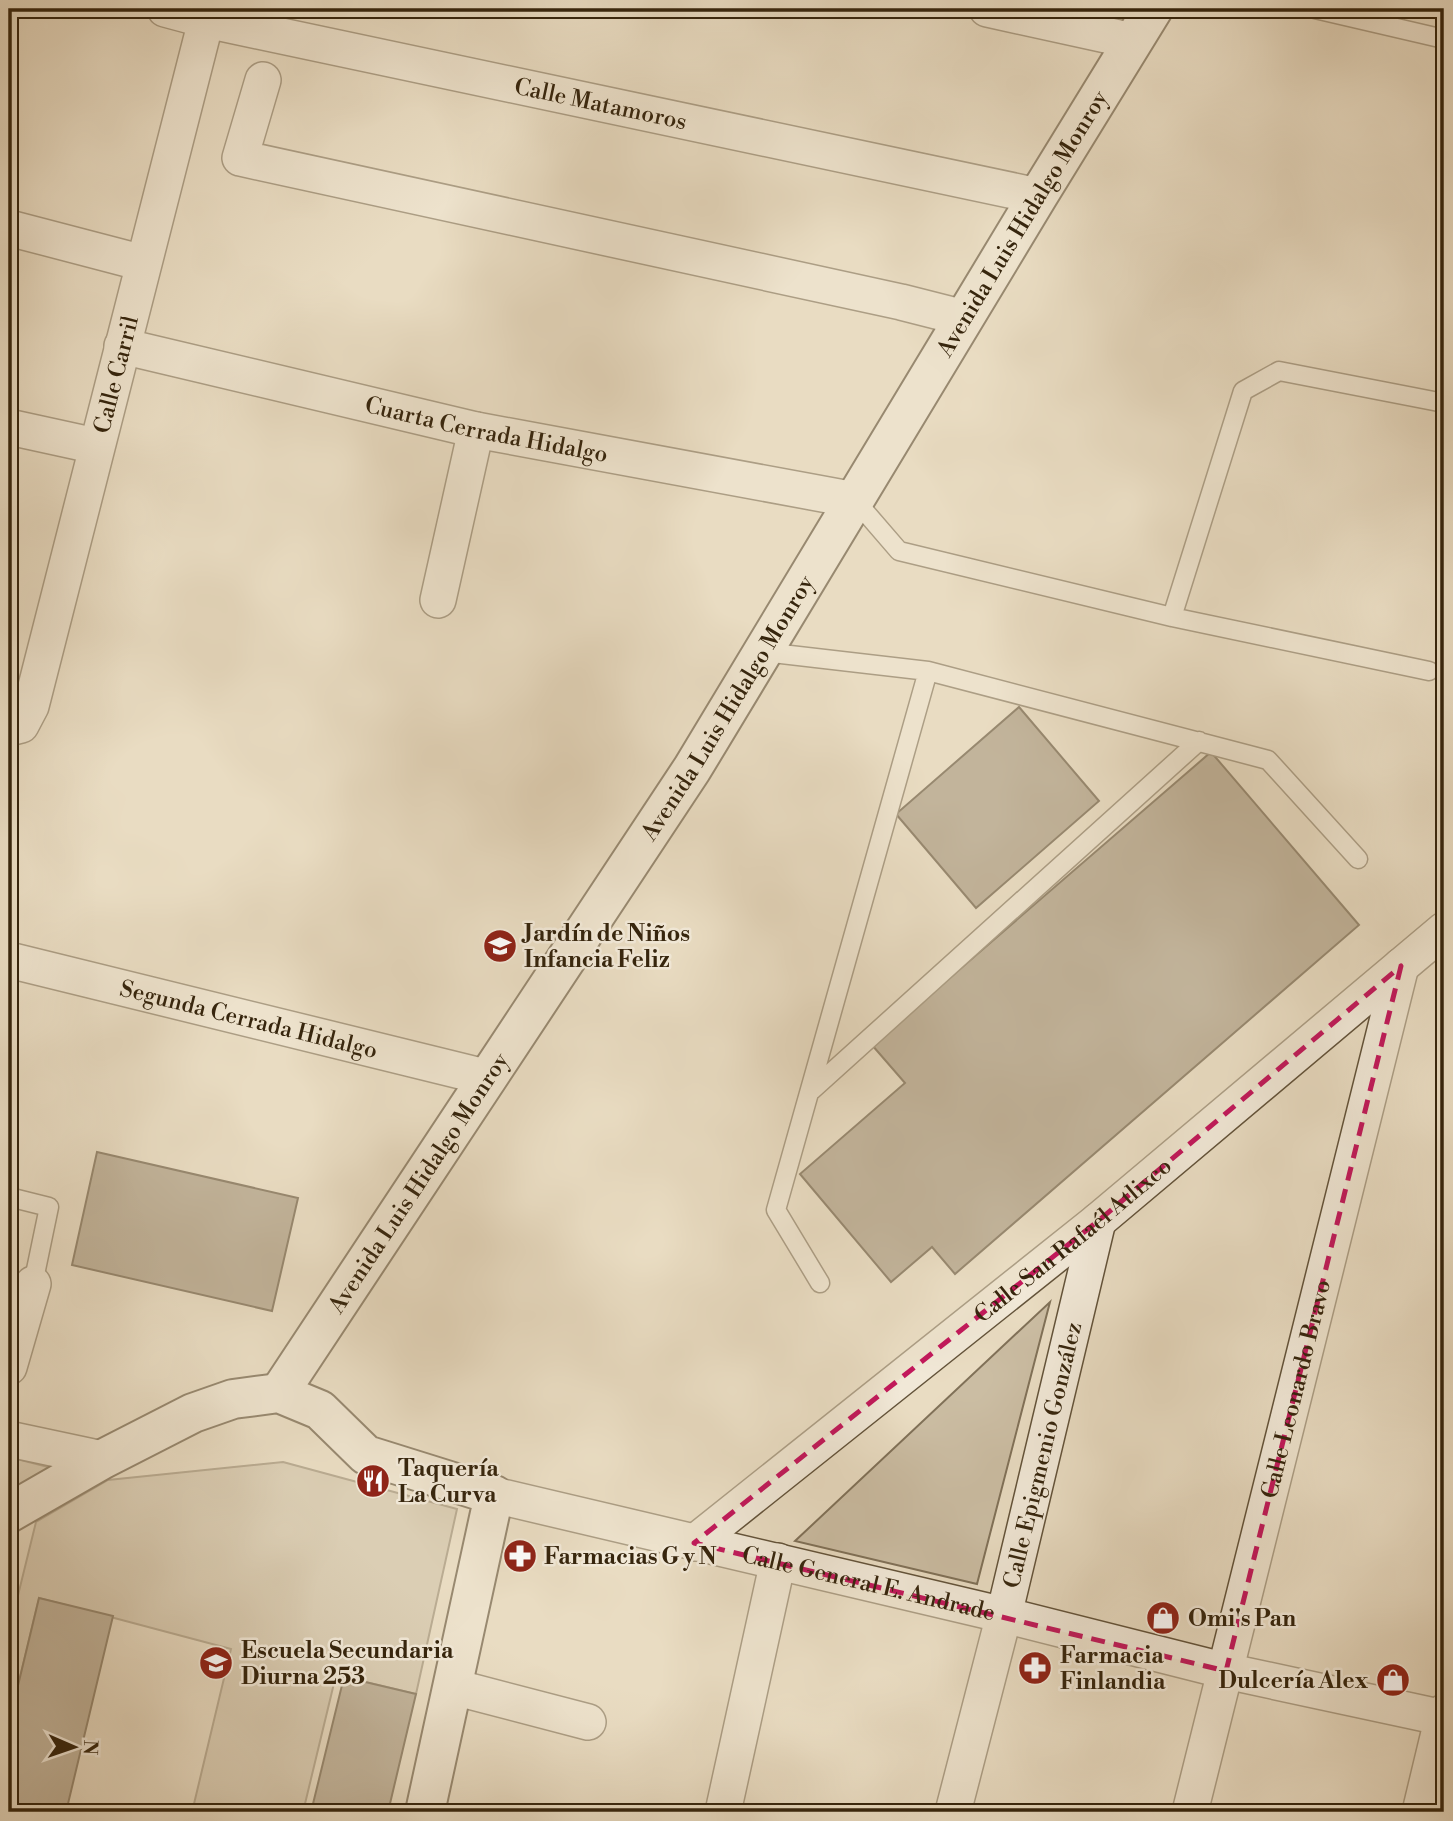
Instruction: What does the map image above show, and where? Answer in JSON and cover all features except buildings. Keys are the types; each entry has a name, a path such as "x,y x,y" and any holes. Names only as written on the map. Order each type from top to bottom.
{"street":[{"name":"Calle Matamoros","path":"165,9 207,14 1038,196"},
{"path":"988,9 1133,41"},
{"name":"Avenida Luis Hidalgo Monroy","path":"279,1393 692,769 1153,9"},
{"name":"Calle Carril","path":"9,728 21,725 31,706 207,14"},
{"path":"263,80 240,158 964,318"},
{"path":"9,228 143,263"},
{"name":"Cuarta Cerrada Hidalgo","path":"122,346 476,430 855,500"},
{"path":"9,427 96,446"},
{"path":"438,600 476,430"},
{"name":"Calle San Rafaél Atlixco","path":"694,1543 1098,1221 1444,930"},
{"name":"Segunda Cerrada Hidalgo","path":"9,960 489,1078"},
{"name":"Calle Leonardo Bravo","path":"1190,1812 1401,967"},
{"name":"Calle Epigmenio González","path":"953,1812 1004,1615 1098,1221"},
{"path":"9,1367 33,1284"},
{"name":"Calle General E. Andrade","path":"9,1513 103,1459 194,1413 233,1399 279,1393 320,1410 366,1455 494,1495 1004,1615 1226,1671 1444,1716"},
{"path":"9,1439 103,1459"},
{"path":"425,1812 494,1495"},
{"path":"723,1812 778,1561"},
{"path":"454,1687 588,1722"},
{"path":"1420,1812 1444,1716"}],"lane":[{"path":"1315,9 1444,39"},
{"path":"1172,617 1243,391 1279,371 1444,403"},
{"path":"855,500 899,551 1172,617 1429,671"},
{"path":"764,652 928,671 1268,760 1358,859"},
{"path":"821,1283 776,1210 928,671"},
{"path":"811,1090 1199,741"},
{"path":"9,1197 49,1207 33,1284"}],"highlighted area":[{"path":"1401,966 1226,1671 694,1543 1098,1221"}],"shaded area":[{"path":"1050,1302 977,1584 795,1541"},
{"path":"9,1457 64,1471 9,1500"},
{"name":"Escuela Secundaria Diurna 253","path":"283,1462 457,1509 416,1694 336,1675 303,1812 210,1812 193,1808 231,1649 39,1598 9,1723 9,1632 36,1522 108,1480"}],"place":[{"name":"Jardín de Niños Infancia Feliz","path":"500,946"},
{"name":"Taquería La Curva","path":"373,1481"},
{"name":"Farmacias G y N","path":"520,1556"},
{"name":"Omi's Pan","path":"1163,1618"},
{"name":"Escuela Secundaria Diurna 253","path":"216,1663"},
{"name":"Farmacia Finlandia","path":"1035,1668"},
{"name":"Dulcería Alex","path":"1393,1680"}]}
